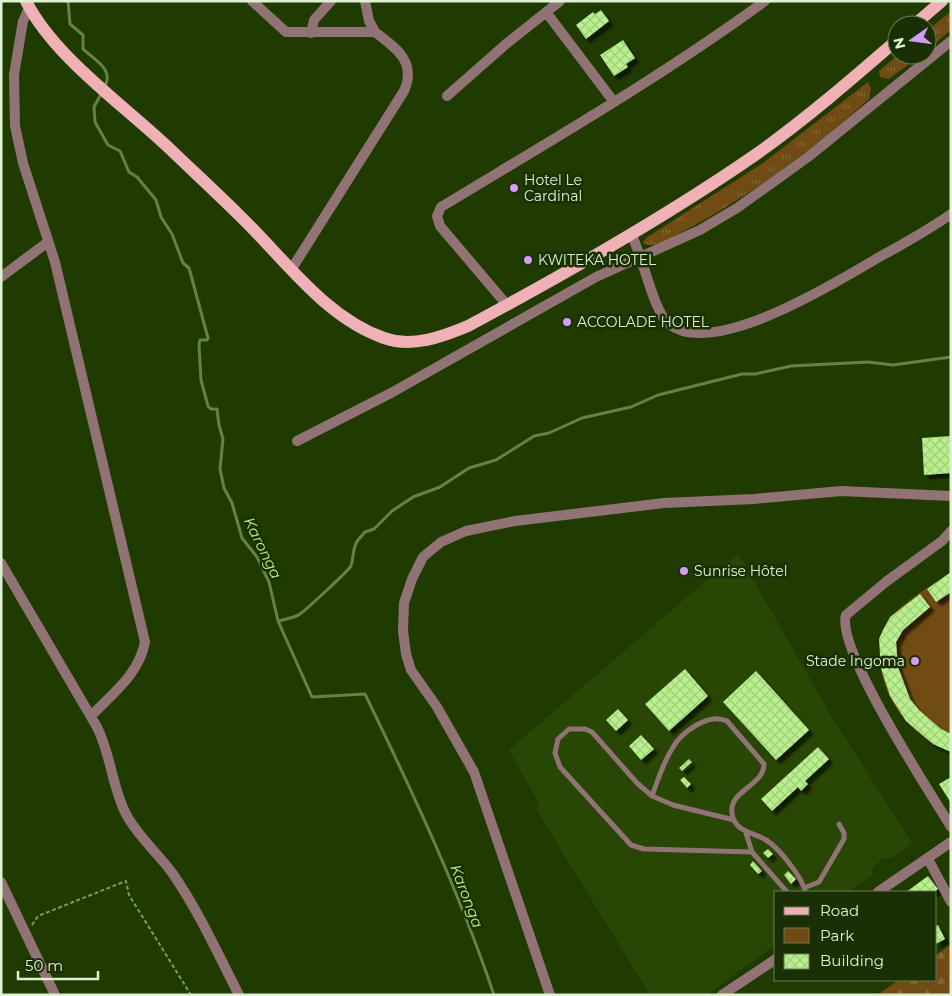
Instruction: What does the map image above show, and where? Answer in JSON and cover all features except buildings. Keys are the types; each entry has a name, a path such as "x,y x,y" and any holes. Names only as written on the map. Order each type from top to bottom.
{"main road":[{"path":"926,15 942,1"},
{"path":"28,5 67,54 245,221 291,270 347,319 386,339 410,342 443,336 468,326 631,234 759,152 808,115 887,48"}],"street":[{"path":"252,1 286,32 375,32"},
{"path":"311,33 314,20 331,1"},
{"path":"291,270 407,85 408,72 402,54 375,32 369,21 365,1"},
{"path":"447,96 506,44 560,1"},
{"path":"506,305 440,226 437,216 441,207 710,41 765,1"},
{"path":"28,5 23,21 14,75 15,126 23,163 55,262 145,642 142,659 131,675 91,716"},
{"path":"546,12 614,102"},
{"path":"296,441 391,393 596,277 700,230 771,185 951,41"},
{"path":"631,234 641,256 656,307 669,324 680,330 692,332 723,330 779,312 826,288 951,214"},
{"path":"1,277 48,242"},
{"path":"550,995 474,772 437,706 419,683 408,662 403,631 404,603 412,579 423,558 441,542 466,531 515,521 664,504 754,499 841,491 951,496"},
{"path":"951,531 942,541 887,581 846,615 844,622 854,654 874,697 951,827"},
{"path":"3,570 103,739 126,814 142,839 172,873 195,909 239,995"},
{"path":"880,891 951,842"},
{"path":"928,859 951,902"},
{"path":"1,882 55,995"},
{"path":"722,995 774,960"}],"lane":[{"path":"652,796 672,748 678,740 706,720 720,717 727,721 764,764 764,771 757,781 734,802 732,813 734,820 746,833 752,852 786,891"},
{"path":"734,820 674,805 652,796 637,783 592,732 579,728 569,729 558,739 555,753 560,767 631,845 644,850 752,852"},
{"path":"746,833 758,836 771,844 797,874 805,890 819,882 844,839 844,833 839,824"}],"path":[{"path":"26,934 38,916 126,881 129,895 191,995"}],"shaded area":[{"path":"738,553 832,717 912,843 892,858 884,858 873,867 872,875 849,891 774,891 774,945 707,995 650,995 536,809 540,806 509,750"}],"green space":[{"path":"951,11 951,30 937,42 937,23"},
{"path":"887,64 908,65 889,79 880,77 879,71"},
{"path":"868,82 871,89 869,99 826,136 781,170 735,202 671,238 655,245 644,244 643,242 646,238 763,163"},
{"name":"Stade Ingoma","path":"951,572 951,752 934,744 918,733 897,709 883,679 880,664 880,648 883,633 895,613 909,600"},
{"path":"951,944 951,995 877,995 898,981 937,981 937,954"}],"waterway":[{"name":"Karonga","path":"68,1 70,24 83,35 83,49 106,71 107,82 104,88"},
{"name":"Karonga","path":"101,94 94,107 95,122 108,145 120,151 129,172 137,177 156,200 161,217 172,234 183,263 189,268 208,338 207,340 200,340 199,345 201,380 208,406 211,409 217,409 223,439 220,469 224,488 232,503 242,538 257,557 269,582 278,621 312,697 365,694 450,880 494,995"},
{"path":"278,621 300,614 336,582 351,566 358,540 365,532 374,529 392,511 413,497 440,487 469,468 496,460 534,436 549,433 582,418 631,407 658,395 742,374 755,374 791,366 868,362 893,365 951,357"}],"place":[{"name":"Hotel Le Cardinal","path":"514,188"},
{"name":"KWITEKA HOTEL","path":"528,260"},
{"name":"ACCOLADE HOTEL","path":"567,322"},
{"name":"Sunrise Hôtel","path":"684,571"},
{"name":"Stade Ingoma","path":"915,661"}]}
